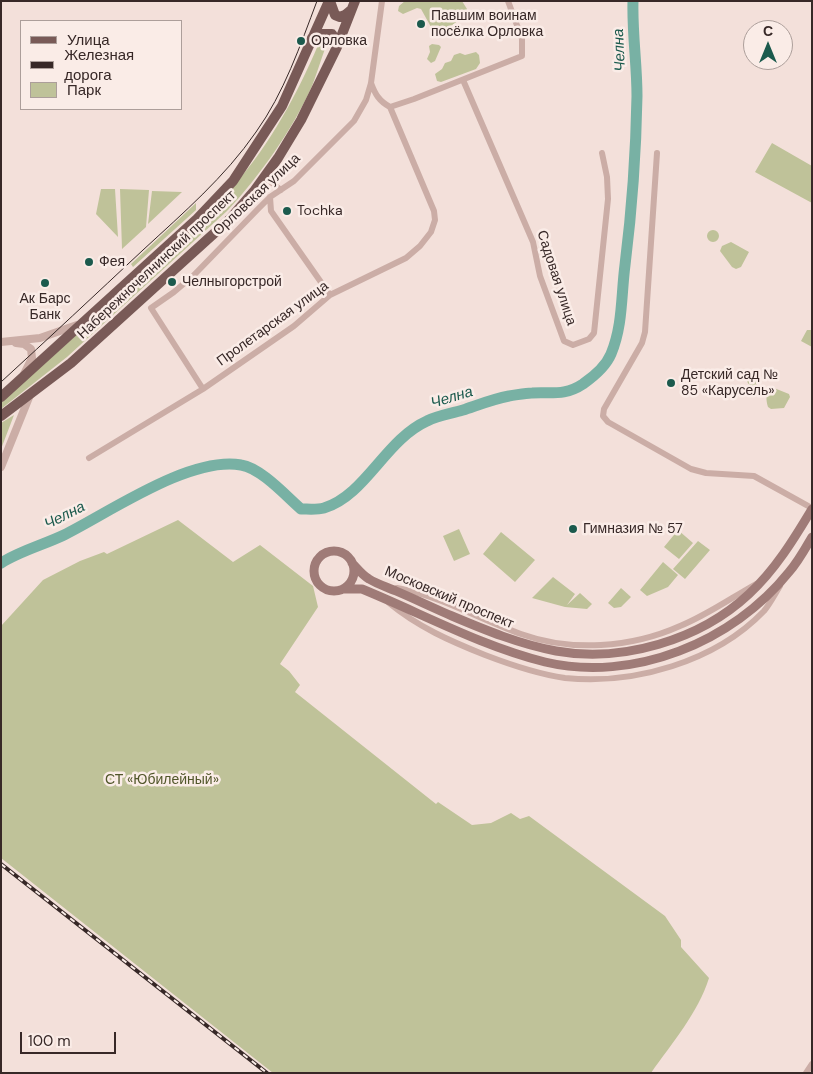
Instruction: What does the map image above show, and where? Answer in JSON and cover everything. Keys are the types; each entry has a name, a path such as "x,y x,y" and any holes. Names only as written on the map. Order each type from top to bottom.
{"main road":[{"path":"329,1 334,15 340,17 345,16 354,5"},
{"name":"Набережночелнинский проспект","path":"1,397 197,219 233,181 282,106 329,1"},
{"name":"Набережночелнинский проспект","path":"1,416 71,363 230,219 255,190 301,120 337,46 354,5"},
{"path":"312,38 322,34 332,34 337,46"},
{"name":"Московский проспект","path":"812,508 781,557 749,594 731,608 683,636 659,645 639,649 582,654 556,651 518,642 479,628 368,578 352,563 347,555 332,550 322,554 316,564 315,576 321,586 332,590 343,588 362,589 486,644 518,654 547,662 576,666 607,666 665,656 712,636 762,600 789,572 812,538"},
{"path":"343,588 347,587 354,577 352,563"}],"street":[{"name":"Орловская улица","path":"203,389 151,308 194,275 270,197 294,181 354,121 366,100 371,83 382,1"},
{"path":"371,83 375,95 390,107 522,56 522,39 508,1"},
{"name":"Садовая улица","path":"463,80 532,242 540,276 564,341 573,346 589,339 594,332 608,199 607,177 602,153"},
{"name":"Пролетарская улица","path":"89,458 203,389 294,326 330,295 406,258 420,246 431,232 434,211 390,107"},
{"path":"657,153 646,329 643,340 604,409 605,419 687,467 706,473 754,476 812,508"},
{"path":"266,174 272,183 281,190"},
{"path":"270,197 271,211 330,295"},
{"path":"5,341 40,338 81,324"},
{"path":"5,341 24,344 31,349 32,358 20,379"},
{"path":"1,467 30,395"},
{"path":"806,1072 812,1064"}],"green space":[{"path":"405,1 462,1 467,9 454,24 436,31 431,27 421,9 417,8 403,14 398,11 399,6"},
{"path":"322,36 329,37 329,39 312,86 304,102 274,152 239,198 67,357 1,409 1,402 159,260 241,177 254,161 287,110"},
{"path":"432,44 441,47 435,61 431,63 427,59 430,52 429,46"},
{"path":"476,52 479,55 480,63 476,69 441,82 437,81 435,74 442,69 445,63 451,61 454,55"},
{"path":"772,143 812,166 812,203 755,172"},
{"path":"101,189 115,189 118,237 96,214"},
{"path":"120,189 149,190 146,227 122,249"},
{"path":"152,191 182,192 148,224"},
{"path":"196,203 196,210 133,267 131,264"},
{"path":"711,230 715,230 719,236 715,242 711,242 707,238 707,234"},
{"path":"731,242 749,252 741,267 736,269 732,267 720,251 722,246"},
{"path":"807,330 812,330 812,347 801,341"},
{"path":"753,374 759,380 753,386 747,380"},
{"path":"771,388 789,394 790,397 784,408 771,409 768,407 766,397"},
{"path":"14,415 1,449 1,423"},
{"name":"СТ «Юбилейный»","path":"178,520 233,562 260,545 313,586 318,607 280,664 289,671 300,685 295,692 436,804 438,802 472,825 491,823 511,813 520,819 529,816 665,916 681,940 681,947 709,978 691,1016 651,1073 273,1073 1,858 1,626 43,580 80,561 104,552 107,554"},
{"path":"459,529 470,554 454,561 443,536"},
{"path":"678,530 693,543 679,559 664,547"},
{"path":"501,532 535,560 515,582 483,554"},
{"path":"698,541 710,550 685,579 673,569"},
{"path":"663,562 678,575 668,587 647,596 640,590"},
{"path":"553,577 575,594 567,605 580,593 592,604 587,609 565,607 532,598"},
{"path":"621,588 631,597 621,607 614,608 608,603"}],"waterway":[{"name":"Челна","path":"1,563 64,535 127,500 175,477 221,464 241,465 257,471 301,509 324,508 352,492 399,441 427,421 503,397 527,393 558,393 570,390 583,384 595,375 603,367 611,354 618,332 632,202 637,96 633,1"}],"tram line":[{"path":"1,382 188,208 231,164 256,132 275,101 291,69 317,1"}],"railway":[{"path":"1,864 267,1073"}],"place":[{"name":"Павшим воинам посёлка Орловка","path":"421,24"},
{"name":"Орловка","path":"301,41"},
{"name":"Tochka","path":"287,211"},
{"name":"Фея","path":"89,262"},
{"name":"Челныгорстрой","path":"172,282"},
{"name":"Ак Барс Банк","path":"45,283"},
{"name":"Детский сад № 85 «Карусель»","path":"671,383"},
{"name":"Гимназия № 57","path":"573,529"}]}
